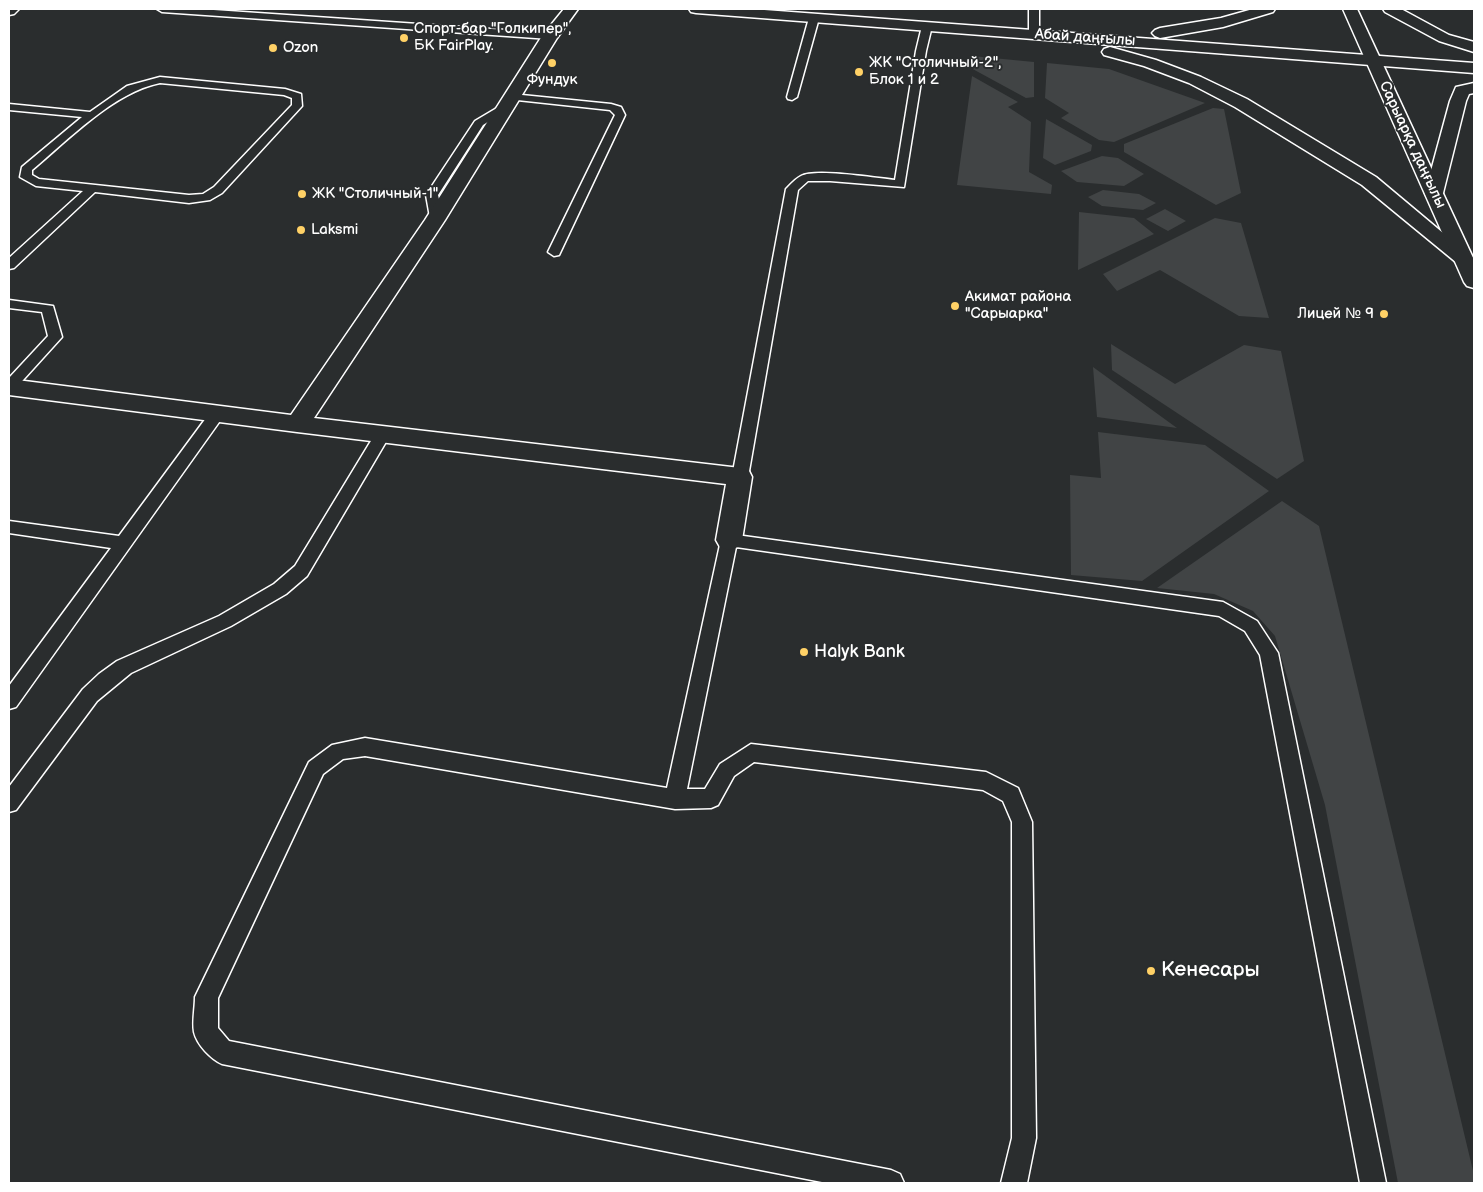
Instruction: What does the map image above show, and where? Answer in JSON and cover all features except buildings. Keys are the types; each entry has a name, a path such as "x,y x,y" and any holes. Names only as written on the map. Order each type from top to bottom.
{"street":[{"path":"297,424 435,220 550,36 572,9"},
{"name":"Абай даңғылы","path":"696,9 1474,68"},
{"path":"1098,39 1189,29 1251,15 1268,9"},
{"name":"Сарыарқа даңғылы","path":"1350,9 1474,282"},
{"path":"1390,9 1444,38 1474,47"},
{"path":"1056,36 1150,63 1195,80 1242,103 1369,181 1464,259"},
{"path":"1434,193 1458,101 1462,91 1474,88"},
{"path":"9,387 382,435 740,477 729,540"}],"lane":[{"path":"162,9 550,36"},
{"path":"1034,9 1034,34"},
{"path":"792,97 814,18"},
{"path":"740,477 792,189 805,178 830,177 900,184 927,26"},
{"path":"160,80 285,92 296,96 296,106 218,190 206,197 188,199 36,182 26,177 26,169 92,115 122,91 140,84 160,80"},
{"path":"510,101 612,107 620,115 554,252"},
{"path":"9,107 92,115"},
{"path":"9,265 92,189"},
{"path":"9,304 48,309 55,337 9,387"},
{"path":"9,700 217,414"},
{"path":"9,803 90,695 106,680 124,667 225,621 280,589 301,571 382,435"},
{"path":"9,527 124,543"},
{"path":"676,799 729,540 1223,609 1251,626 1269,653 1373,1183"},
{"path":"891,1183 222,1052 206,1032 206,997 316,768 339,750 365,747 676,799 711,798 727,770 751,754 986,781 1011,795 1022,822 1024,1138 1014,1183"}],"shaded area":[{"path":"972,56 1034,62 1034,97 1026,98 969,67"},
{"path":"1047,63 1109,69 1205,103 1114,142 1099,140 1061,118 1069,113 1045,98"},
{"path":"972,76 1018,102 1008,107 1031,122 1029,172 1052,185 1051,194 957,185"},
{"path":"1213,108 1224,109 1241,193 1216,205 1124,152 1124,144"},
{"path":"1046,119 1092,145 1091,151 1055,165 1043,158"},
{"path":"1102,156 1118,158 1144,174 1124,186 1077,182 1061,171"},
{"path":"1103,190 1139,194 1156,203 1143,210 1102,206 1088,197"},
{"path":"1165,209 1186,221 1168,231 1146,219"},
{"path":"1079,212 1134,218 1154,234 1078,270"},
{"path":"1215,218 1241,223 1269,318 1239,316 1160,270 1117,291 1103,274"},
{"path":"1111,344 1175,384 1244,345 1281,351 1304,461 1277,479 1112,370"},
{"path":"1093,367 1177,428 1097,417"},
{"path":"1098,432 1205,445 1269,491 1142,581 1071,575 1070,475 1101,478"},
{"path":"1282,501 1319,526 1474,1175 1474,1183 1398,1183 1325,805 1275,636 1253,611 1214,594 1157,588"}],"place":[{"name":"Спорт-бар \"Голкипер\", БК FairPlay.","path":"404,38"},
{"name":"Ozon","path":"273,48"},
{"name":"Фундук","path":"552,63"},
{"name":"ЖК \"Столичный-2\", Блок 1 и 2","path":"859,72"},
{"name":"ЖК \"Столичный-1\"","path":"302,194"},
{"name":"Laksmi","path":"301,230"},
{"name":"Акимат района \"Сарыарка\"","path":"955,306"},
{"name":"Лицей № 9","path":"1384,314"},
{"name":"Halyk Bank","path":"804,652"},
{"name":"Кенесары","path":"1151,971"}]}
